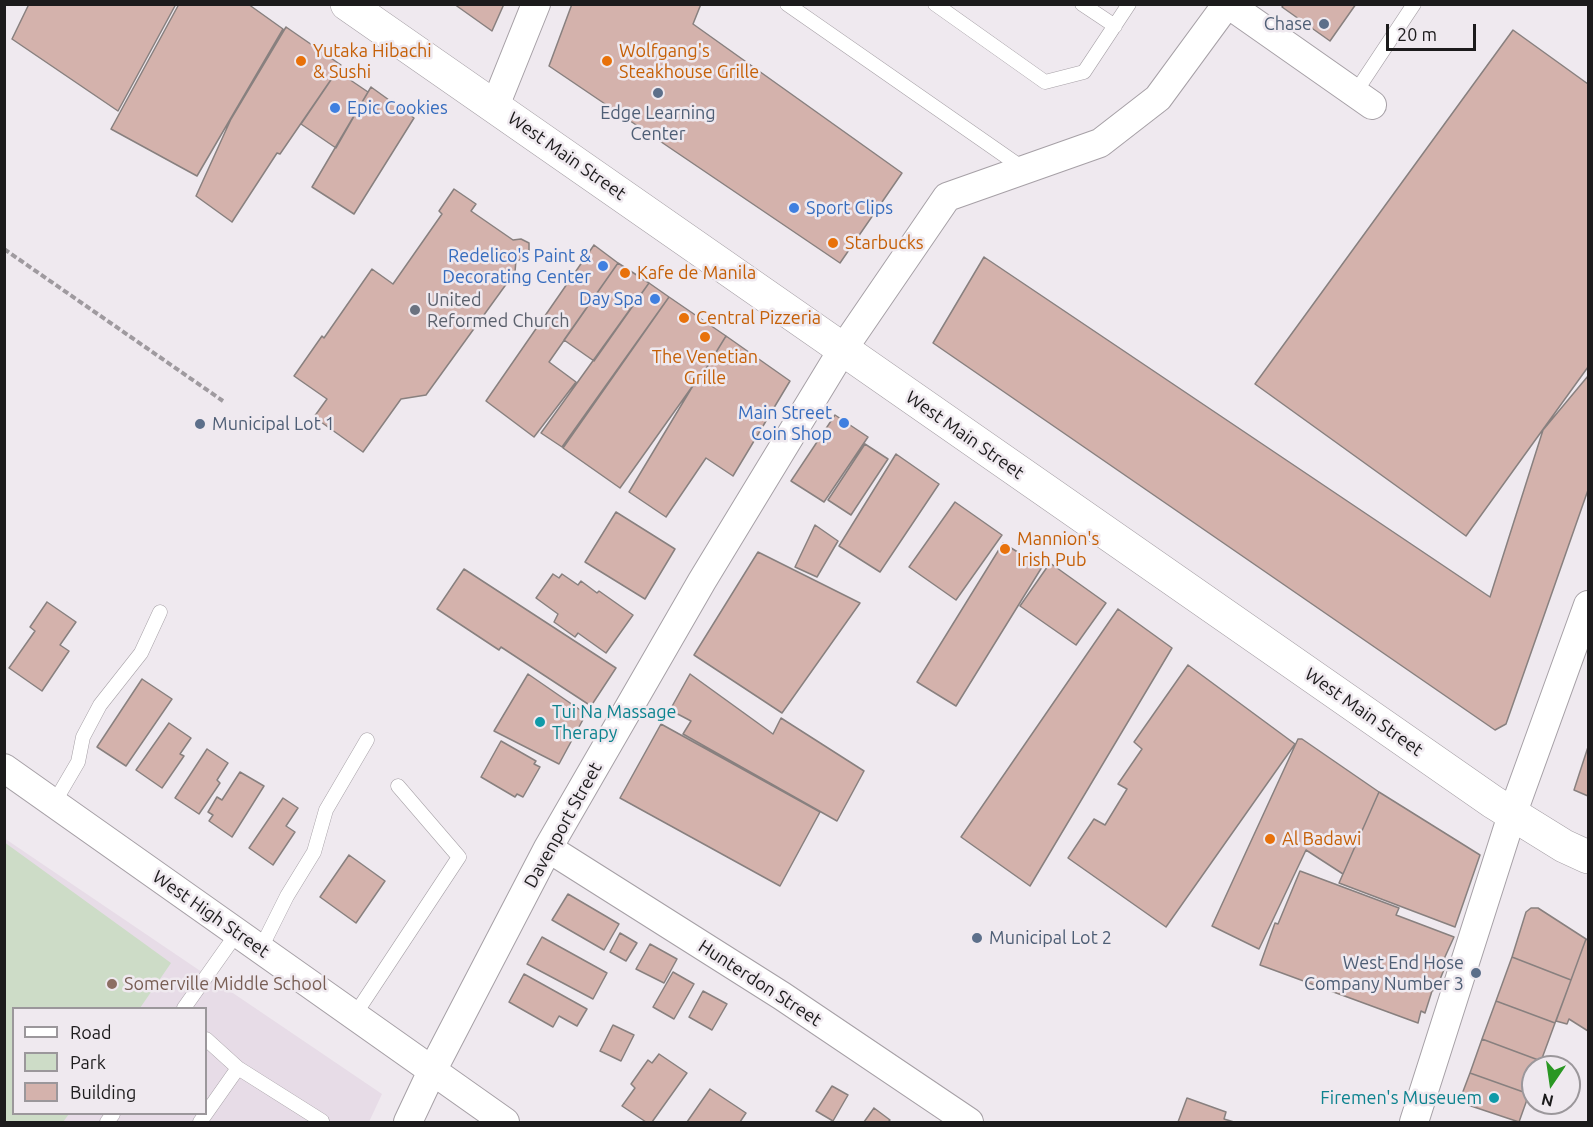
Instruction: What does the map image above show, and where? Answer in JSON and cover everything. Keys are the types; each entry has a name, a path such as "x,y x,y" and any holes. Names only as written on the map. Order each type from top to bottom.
{"street":[{"name":"West Main Street","path":"347,4 1512,815 1564,846 1588,857"},
{"path":"495,106 536,4"},
{"path":"1227,4 1364,99"},
{"name":"Davenport Street","path":"408,1122 432,1071 548,848 702,581 843,350 947,197 1100,143 1158,99 1227,4"},
{"path":"1414,1122 1512,815 1588,605"},
{"name":"West High Street","path":"4,768 505,1122"},
{"path":"1512,815 1588,876"},
{"name":"Hunterdon Street","path":"548,848 782,996 969,1122"}],"lane":[{"path":"787,4 1025,170"},
{"path":"935,4 1045,82 1084,72 1129,4"},
{"path":"1082,4 1115,26"},
{"path":"1364,99 1414,4"},
{"path":"54,803 78,762 83,737 96,713 141,653 160,612"},
{"path":"260,950 287,896 314,852 326,810 368,740"},
{"path":"354,1016 459,857 398,786"},
{"path":"185,1007 237,933"},
{"path":"207,1040 238,1068 321,1122"},
{"path":"207,1112 238,1068"}],"path":[{"path":"4,249 223,400"}],"shaded area":[{"name":"Somerville Middle School","path":"4,838 382,1094 369,1122 5,1122"}],"green space":[{"path":"4,842 171,963 141,1007 12,1007 12,1115 68,1115 63,1122 5,1122"}],"building":[{"path":"29,4 176,4 118,111 12,39"},
{"path":"179,4 248,4 283,29 197,176 111,129"},
{"path":"454,4 504,4 492,31"},
{"path":"572,4 701,4 693,24 902,173 840,263 549,66"},
{"name":"Chase","path":"1284,4 1356,4 1330,41 1282,7"},
{"path":"286,27 341,65 280,154 277,153 232,222 196,196 231,119"},
{"path":"1513,30 1588,84 1588,367 1466,536 1255,384"},
{"name":"Epic Cookies","path":"337,71 368,92 336,148 301,124"},
{"path":"371,87 414,118 354,214 312,187"},
{"name":"United Reformed Church","path":"454,189 476,204 471,211 513,240 521,239 529,243 529,252 523,260 516,260 515,272 426,395 401,399 363,452 314,417 327,399 294,376 322,336 324,338 372,269 393,284 442,214 439,211"},
{"path":"594,245 618,263 549,362 576,382 534,437 486,401"},
{"path":"984,257 1490,597 1543,430 1588,376 1588,490 1506,724 1495,730 933,343"},
{"path":"618,263 649,283 594,361 564,340"},
{"path":"649,283 669,297 562,447 541,433"},
{"path":"669,297 726,336 696,385 694,384 620,488 563,448"},
{"path":"726,336 790,381 733,476 706,458 666,517 629,492 694,384 696,385"},
{"path":"835,415 868,437 824,502 791,481"},
{"path":"865,444 888,459 851,515 828,500"},
{"path":"896,454 939,484 880,572 839,546"},
{"path":"955,502 1002,535 956,600 909,567"},
{"path":"616,512 675,549 645,599 585,562"},
{"path":"815,525 838,541 817,577 795,567"},
{"path":"1003,543 1042,567 956,706 917,682"},
{"path":"758,552 860,603 782,713 694,655"},
{"path":"1050,563 1106,603 1076,645 1020,606"},
{"path":"464,569 616,668 591,706 501,647 499,650 437,609"},
{"path":"553,574 559,578 562,574 578,585 581,581 633,615 606,653 578,633 575,637 554,622 558,614 536,598"},
{"path":"47,602 76,622 60,645 69,651 42,691 9,668 35,631 30,627"},
{"path":"1118,609 1172,648 1030,886 961,837"},
{"path":"1188,665 1295,744 1166,927 1068,858 1094,819 1105,825 1127,789 1118,784 1142,749 1134,742"},
{"name":"Tui Na Massage Therapy","path":"528,674 586,714 559,764 494,731"},
{"path":"690,674 773,734 781,718 864,771 837,821 683,734 691,721 670,710"},
{"path":"142,679 172,699 126,766 97,747"},
{"path":"169,723 191,738 180,754 184,756 162,788 136,770"},
{"path":"661,724 820,812 780,886 620,798"},
{"path":"1298,739 1302,739 1379,792 1343,874 1306,850 1259,949 1212,926"},
{"path":"501,741 536,761 534,764 540,767 523,797 517,794 515,797 481,777"},
{"path":"1588,747 1588,796 1574,790"},
{"path":"207,749 228,763 217,780 220,783 199,814 175,798"},
{"path":"240,772 264,786 232,837 209,821 213,815 208,812 217,797 222,800"},
{"path":"1379,792 1480,855 1455,927 1339,883"},
{"path":"283,798 298,808 286,826 295,832 273,865 249,848"},
{"path":"349,855 385,881 356,923 320,897"},
{"path":"1300,871 1399,908 1396,915 1454,937 1444,959 1448,960 1436,989 1432,991 1425,1013 1421,1011 1418,1023 1260,965 1275,923 1278,924"},
{"path":"568,894 619,924 604,950 552,920"},
{"path":"1531,908 1538,908 1586,939 1571,980 1512,957 1526,912"},
{"path":"620,933 637,943 626,961 610,952"},
{"path":"542,937 607,973 593,999 527,964"},
{"path":"1586,939 1588,940 1588,1031 1569,1019 1567,1024 1556,1021"},
{"path":"650,944 677,959 664,983 636,969"},
{"path":"1512,957 1571,980 1555,1023 1496,1001"},
{"path":"673,972 694,984 674,1019 653,1007"},
{"path":"524,974 587,1009 577,1026 559,1016 553,1027 509,1002"},
{"path":"703,991 727,1004 712,1030 689,1017"},
{"path":"1496,1001 1555,1023 1543,1055 1525,1055 1482,1039"},
{"path":"613,1025 634,1035 621,1061 600,1051"},
{"path":"1482,1039 1525,1055 1521,1055 1521,1091 1470,1073"},
{"path":"659,1054 687,1073 652,1122 646,1122 622,1106 635,1088 631,1084 648,1060 652,1063"},
{"name":"Firemen's Museuem","path":"1470,1073 1521,1091 1522,1115 1519,1122 1459,1102"},
{"path":"832,1086 848,1095 833,1121 816,1111"},
{"path":"710,1089 746,1113 740,1122 687,1122"},
{"path":"1187,1098 1226,1112 1224,1119 1234,1122 1178,1122"},
{"path":"874,1108 890,1120 888,1122 864,1122"}],"place":[{"name":"Chase","path":"1324,24"},
{"name":"Yutaka Hibachi & Sushi","path":"301,61"},
{"name":"Wolfgang's Steakhouse Grille","path":"607,61"},
{"name":"Edge Learning Center","path":"658,93"},
{"name":"Epic Cookies","path":"335,108"},
{"name":"Sport Clips","path":"794,208"},
{"name":"Starbucks","path":"833,243"},
{"name":"Redelico's Paint & Decorating Center","path":"603,266"},
{"name":"Kafe de Manila","path":"625,273"},
{"name":"Day Spa","path":"655,299"},
{"name":"United Reformed Church","path":"415,310"},
{"name":"Central Pizzeria","path":"684,318"},
{"name":"The Venetian Grille","path":"705,337"},
{"name":"Main Street Coin Shop","path":"844,423"},
{"name":"Municipal Lot 1","path":"200,424"},
{"name":"Mannion's Irish Pub","path":"1005,549"},
{"name":"Tui Na Massage Therapy","path":"540,722"},
{"name":"Al Badawi","path":"1270,839"},
{"name":"Municipal Lot 2","path":"977,938"},
{"name":"West End Hose Company Number 3","path":"1476,973"},
{"name":"Somerville Middle School","path":"112,984"},
{"name":"Firemen's Museuem","path":"1494,1098"}]}
